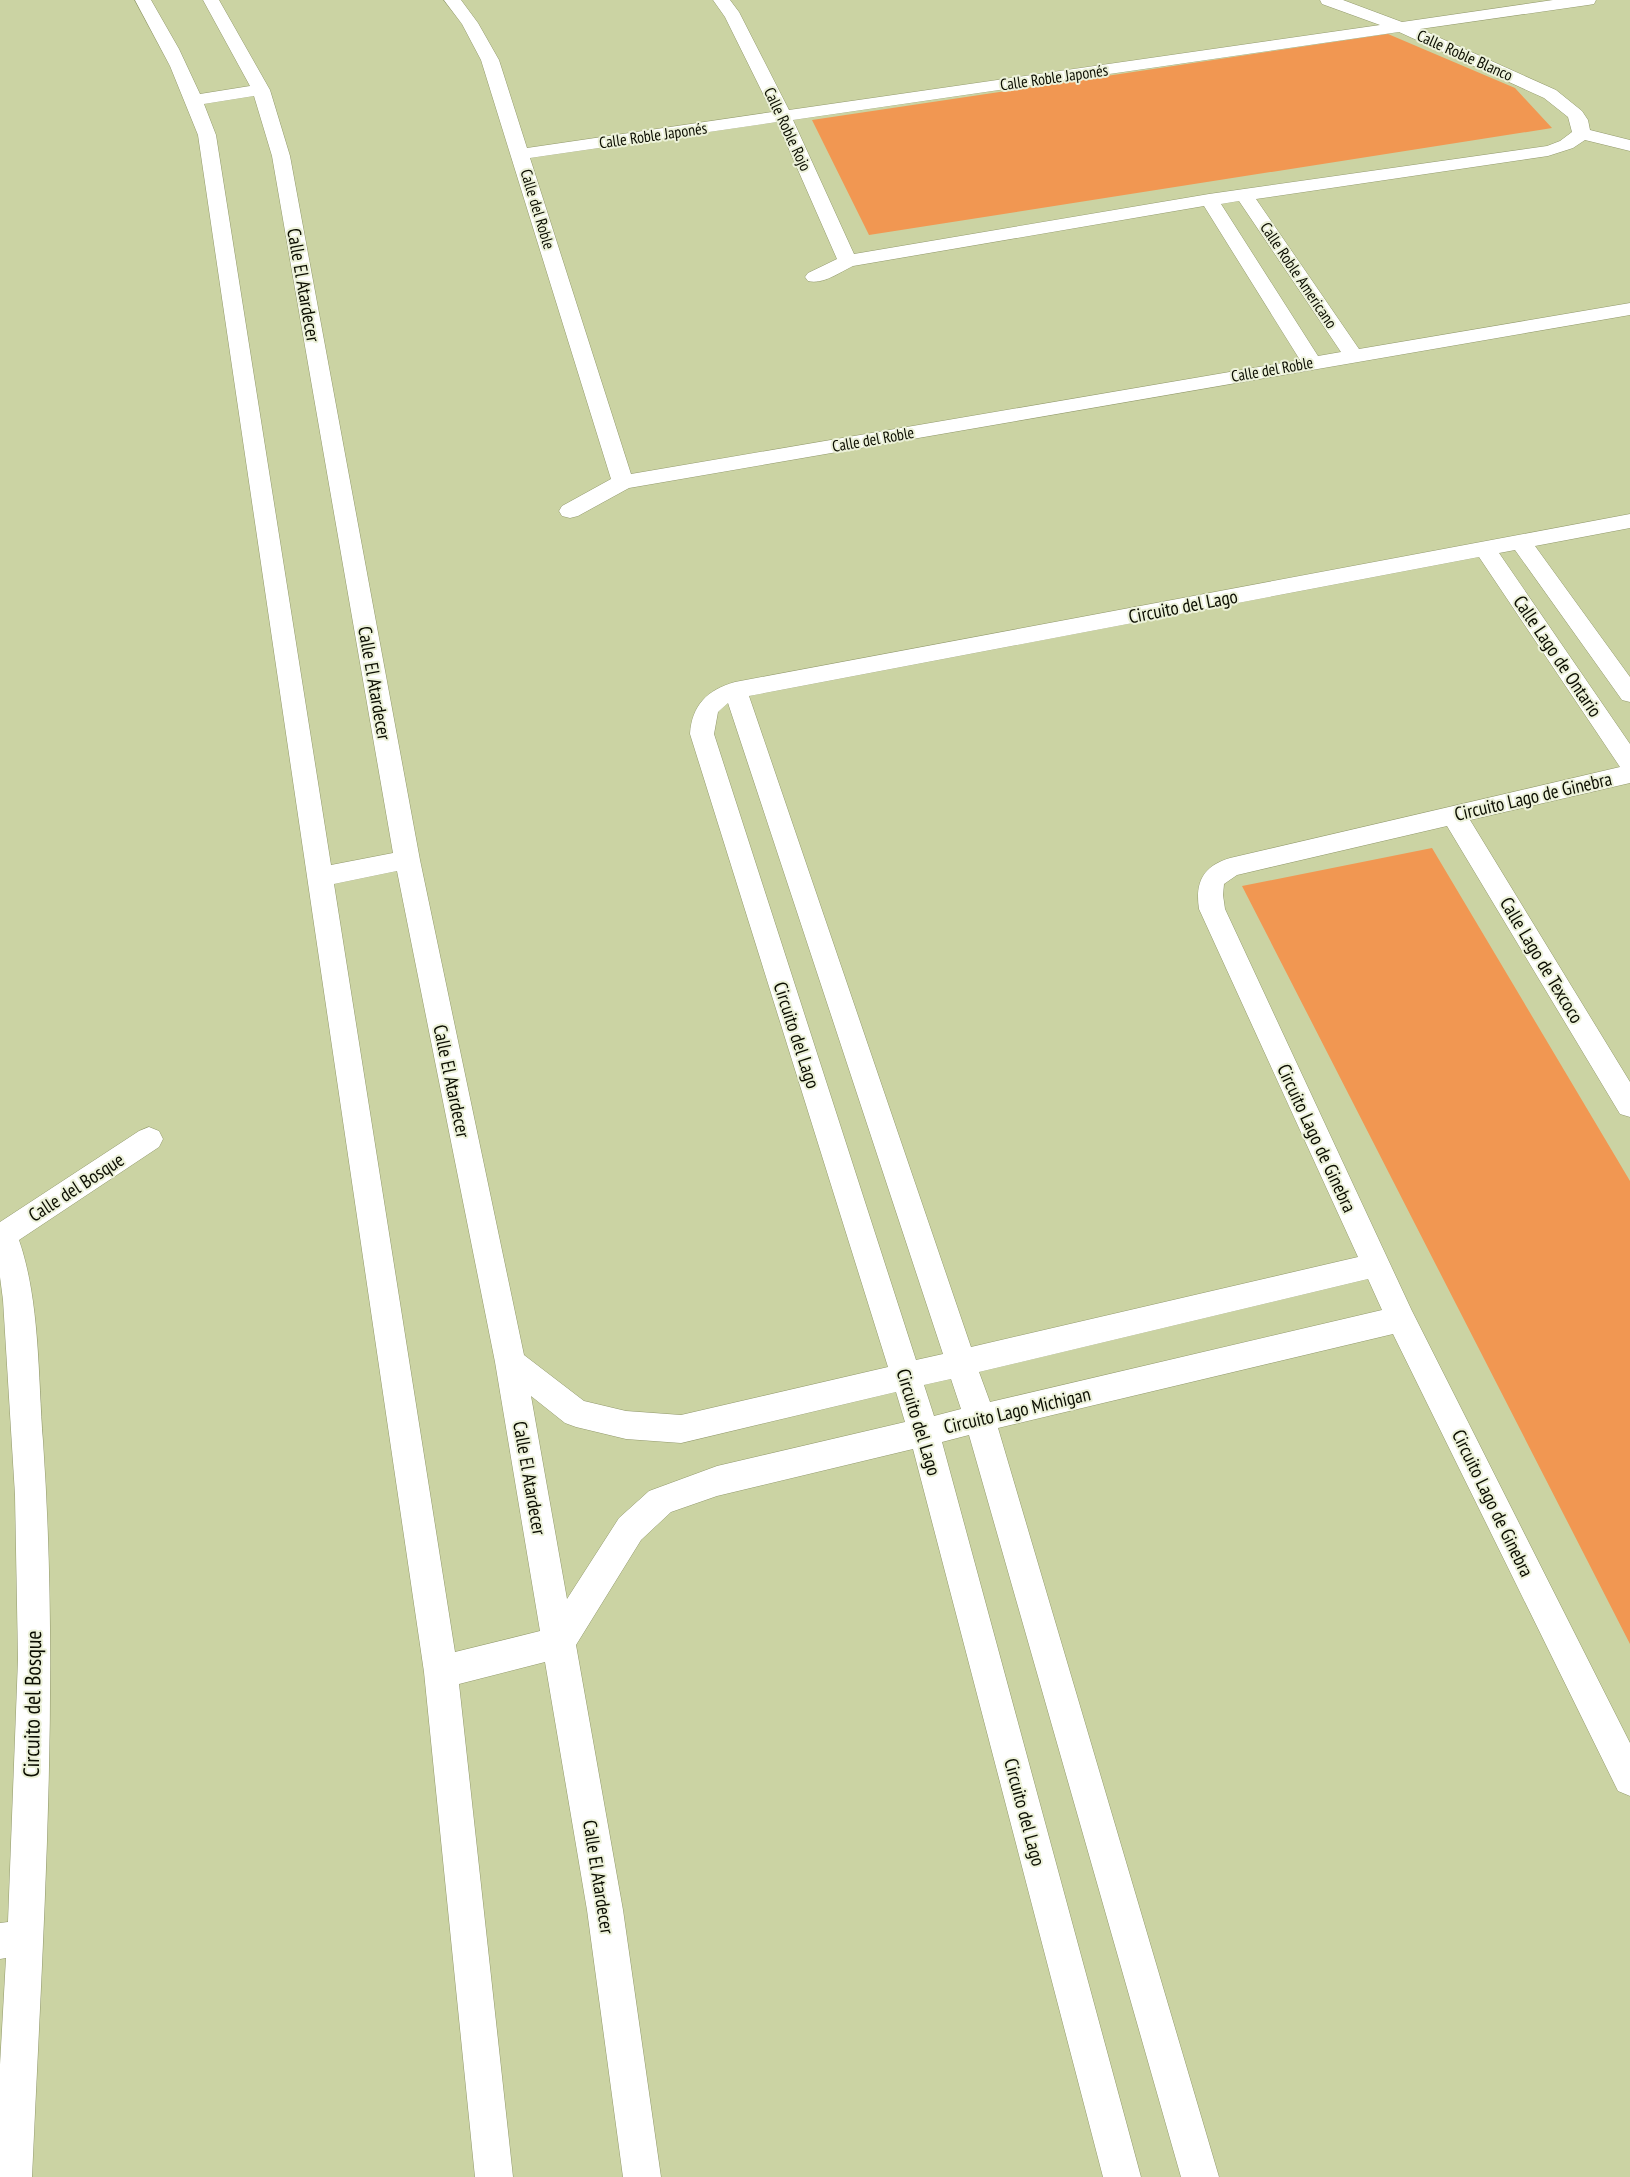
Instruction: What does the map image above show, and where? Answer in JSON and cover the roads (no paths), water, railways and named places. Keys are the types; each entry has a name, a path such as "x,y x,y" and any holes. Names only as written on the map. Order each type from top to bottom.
{"street":[{"path":"143,0 174,55 195,100 207,135 441,1672 494,2177"},
{"name":"Calle El Atardecer","path":"211,0 246,60 260,90 281,156 407,860 510,1362 605,1910 642,2177"},
{"name":"Calle del Roble","path":"452,0 470,23 490,60 623,482 1630,309"},
{"name":"Calle Roble Rojo","path":"721,0 733,16 780,109 848,261"},
{"name":"Calle Roble Blanco","path":"1328,0 1401,27 1550,94 1567,105 1576,114 1582,123 1582,133"},
{"name":"Calle Roble Japonés","path":"518,147 1079,65 1372,15 1474,0"},
{"name":"Calle Roble Japonés","path":"1079,65 1401,27 1588,0"},
{"path":"195,100 260,90"},
{"path":"815,277 848,261 1209,200 1548,151 1564,147 1573,142 1582,133 1630,146"},
{"name":"Calle Roble Americano","path":"1244,195 1354,355"},
{"name":"Calle Roble Americano","path":"1209,200 1312,363"},
{"path":"570,511 623,482"},
{"name":"Circuito del Lago","path":"1122,2177 924,1432 702,734 702,719 707,709 717,698 735,690 1630,521"},
{"name":"Calle Lago de Ontario","path":"1521,542 1630,694"},
{"name":"Calle Lago de Ontario","path":"1485,549 1630,763"},
{"path":"735,690 980,1419 1200,2177"},
{"name":"Circuito Lago de Ginebra","path":"1630,774 1230,867 1221,871 1212,881 1209,893 1212,909 1401,1319 1630,1780"},
{"name":"Calle Lago de Texcoco","path":"1453,814 1630,1106"},
{"path":"319,877 407,860"},
{"name":"Calle del Bosque","path":"1,1236 149,1139"},
{"name":"Circuito del Bosque","path":"1,1236 13,1265 18,1300 31,1495 34,1659 13,1939 13,2177"},
{"path":"510,1362 576,1413 626,1425 681,1429 1376,1265"},
{"path":"0,1340 18,1300"},
{"name":"Circuito Lago Michigan","path":"558,1643 630,1529 660,1501 717,1480 1401,1319"},
{"path":"441,1672 558,1643"}]}
